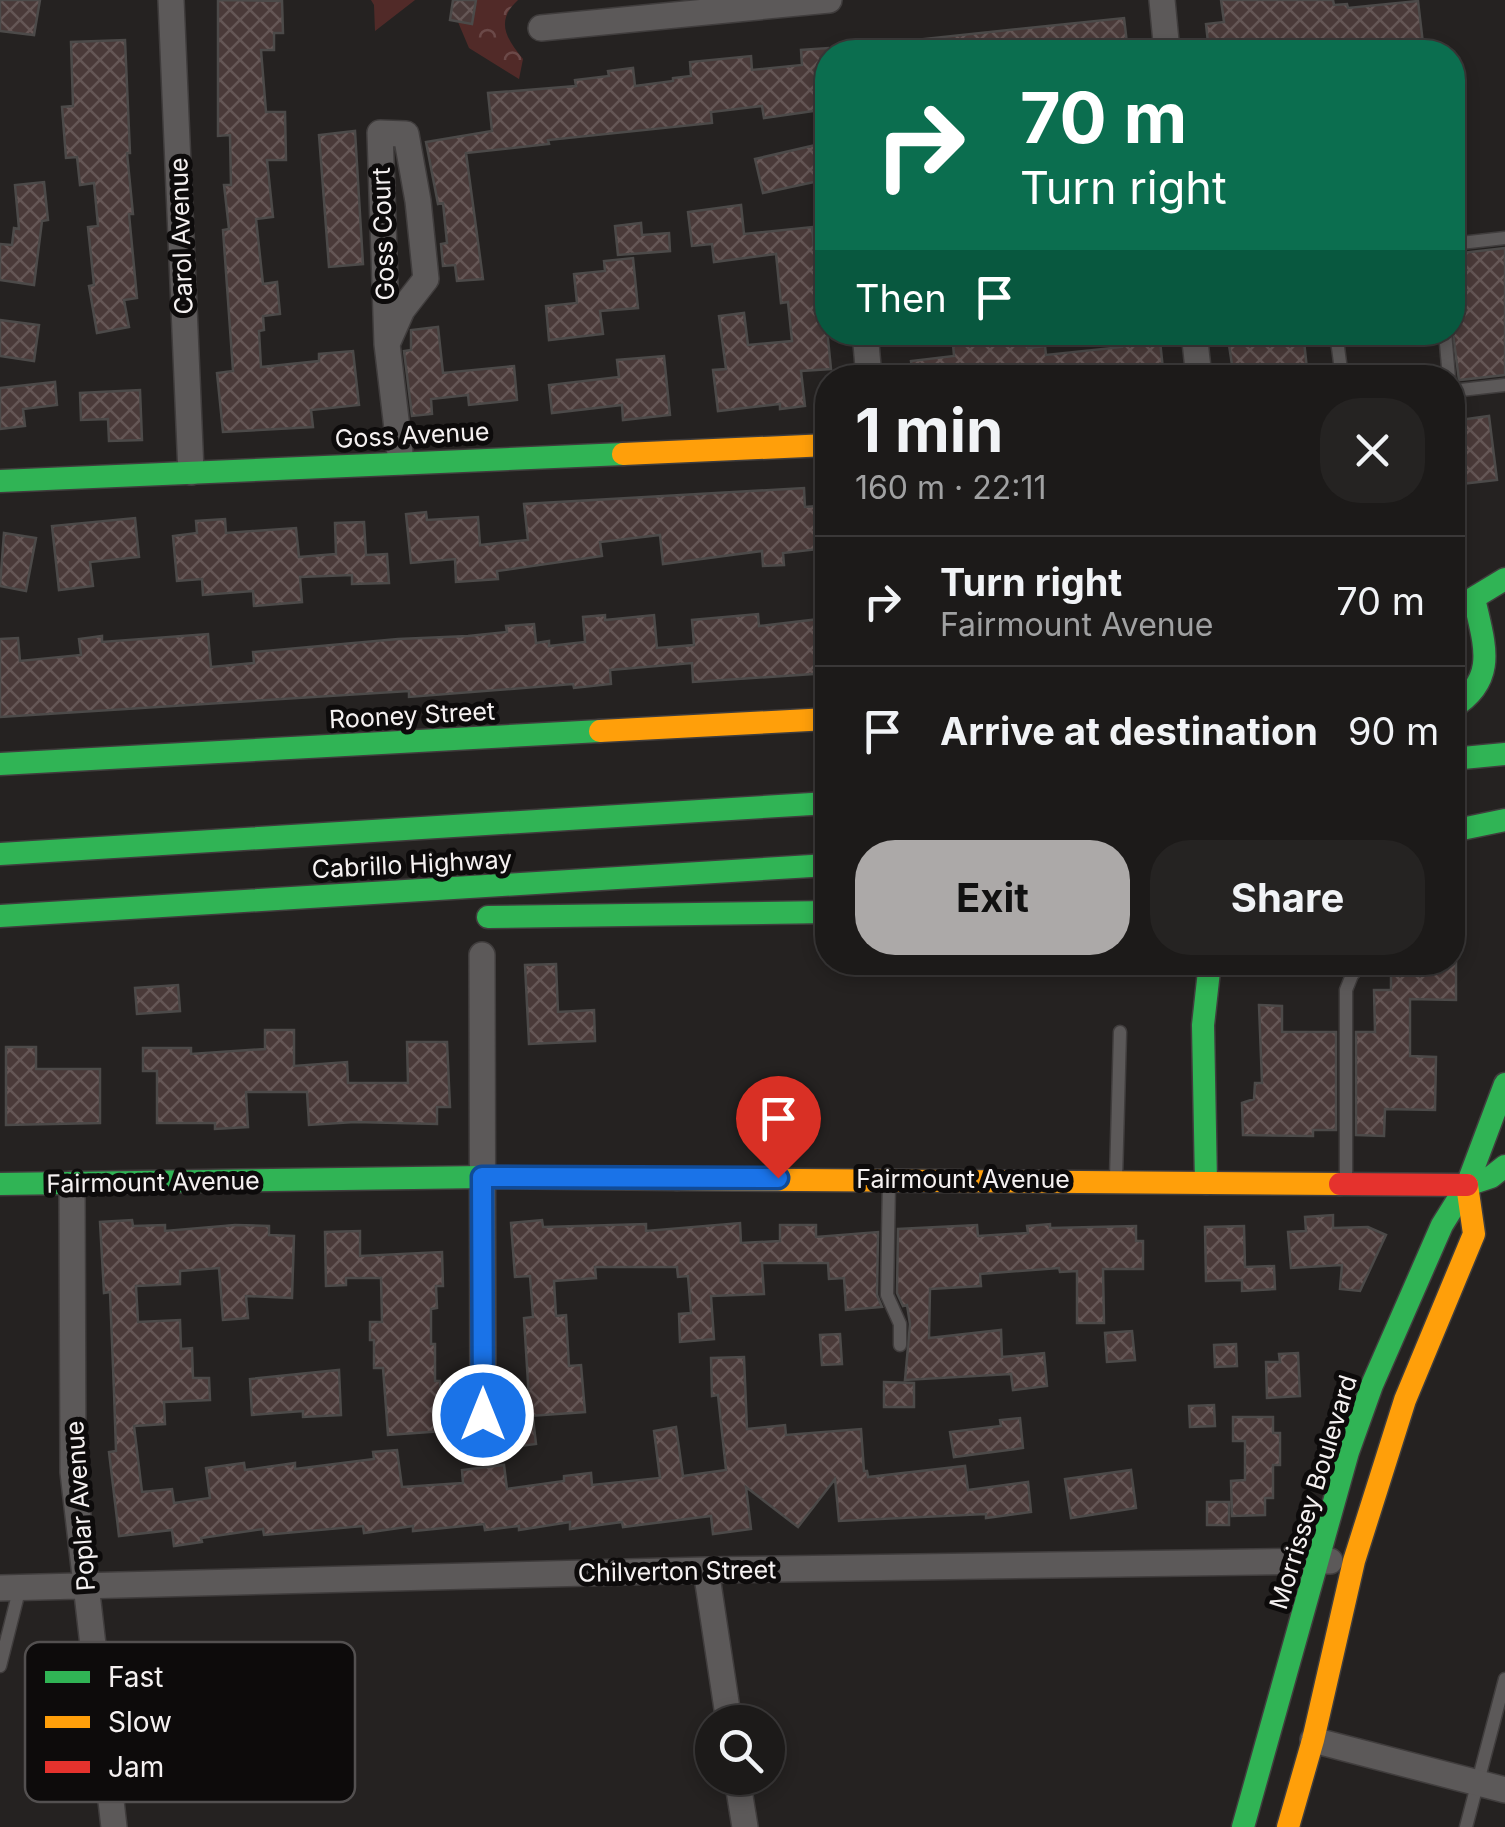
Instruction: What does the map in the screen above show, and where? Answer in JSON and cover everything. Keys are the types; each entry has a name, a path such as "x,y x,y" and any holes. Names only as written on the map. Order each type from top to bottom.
{"main road":[{"name":"Goss Avenue","path":"0,481 815,446"},
{"path":"1465,603 1505,579"},
{"path":"1474,598 1505,656"},
{"path":"1465,700 1474,694 1485,670 1474,598"},
{"path":"1465,718 1483,716"},
{"name":"Rooney Street","path":"0,764 815,720"},
{"path":"1465,757 1505,754"},
{"name":"Cabrillo Highway","path":"0,854 815,804"},
{"path":"1465,814 1505,810"},
{"path":"1465,828 1505,820"},
{"name":"Cabrillo Highway","path":"0,916 815,866"},
{"path":"301,898 418,913"},
{"path":"456,918 815,912"},
{"path":"1189,975 1203,1025"},
{"path":"1206,1182 1203,1025 1209,975"},
{"name":"Morrissey Boulevard","path":"1244,1827 1348,1452 1372,1385 1442,1224 1467,1186 1505,1084"},
{"path":"1467,1186 1491,1177 1505,1166"},
{"name":"Fairmount Avenue","path":"0,1184 482,1177 1467,1186"},
{"name":"Morrissey Boulevard","path":"1288,1827 1313,1740 1354,1561 1405,1400 1474,1234 1467,1186"}],"street":[{"name":"Carol Avenue","path":"170,0 191,472"},
{"path":"541,28 829,0"},
{"path":"1162,0 1166,40"},
{"name":"Goss Court","path":"387,344 402,310 426,279 406,134 380,133 387,344 401,462"},
{"path":"482,955 483,1415"},
{"name":"Poplar Avenue","path":"72,1184 73,1472 91,1642"},
{"name":"Fairmount Avenue","path":"1467,1186 1505,1196"},
{"name":"Chilverton Street","path":"10,1587 706,1570 1354,1561"},
{"path":"706,1570 726,1705"},
{"path":"1313,1740 1505,1790"},
{"path":"739,1795 744,1827"},
{"name":"Poplar Avenue","path":"111,1802 114,1827"}],"lane":[{"path":"1465,243 1505,238"},
{"path":"1465,389 1505,385"},
{"path":"1346,1184 1346,990 1352,975"},
{"path":"1116,1180 1120,1032"},
{"path":"889,1179 886,1294 900,1324 900,1345"},
{"path":"0,1666 10,1587"},
{"path":"1466,1827 1505,1679"}],"green space":[{"path":"371,0 415,0 375,31"},
{"path":"476,0 518,0 505,22 508,37 523,59 519,79 469,48 458,22 472,24"}],"building":[{"path":"0,0 40,0 34,35 0,31"},
{"path":"218,0 282,1 283,33 274,33 274,50 261,50 266,112 285,112 286,160 267,160 273,217 256,219 263,284 277,282 280,314 263,316 264,330 259,331 261,367 319,361 319,354 353,351 359,405 311,410 313,427 223,432 217,373 233,371 223,230 229,229 224,185 231,185 230,135 218,136"},
{"path":"453,0 476,0 472,24 450,20"},
{"path":"1221,0 1333,0 1334,5 1347,4 1348,8 1418,1 1423,40 1208,40 1206,24 1224,22"},
{"path":"1124,18 1127,40 914,40"},
{"path":"125,40 127,153 133,214 129,214 137,298 124,300 129,327 97,333 89,286 94,285 88,227 98,226 94,183 80,185 77,157 66,158 62,107 73,106 71,42"},
{"path":"815,49 815,111 764,118 762,106 711,112 712,123 466,153 483,279 457,281 455,265 443,266 441,244 447,243 443,203 438,204 426,142 492,131 488,93 576,86 575,80 633,68 635,86 673,81 691,76 690,62 751,56 752,70 802,65 801,50"},
{"path":"355,131 363,264 329,267 319,135"},
{"path":"815,145 815,182 763,193 755,159"},
{"path":"44,182 48,220 42,221 34,285 0,280 0,244 12,245 14,228 19,229 15,185"},
{"path":"741,205 744,234 812,227 815,345 829,345 831,365 815,365 815,370 801,371 805,406 780,409 780,404 718,411 713,370 726,369 719,316 744,313 748,345 792,341 788,302 781,303 776,254 714,262 712,244 692,246 688,212"},
{"path":"641,223 642,235 669,233 670,251 618,255 615,226"},
{"path":"1505,248 1505,375 1465,379 1465,365 1457,365 1454,345 1465,345 1465,253"},
{"path":"633,258 638,308 600,311 603,334 549,340 546,306 577,303 574,274 605,271 604,261"},
{"path":"0,320 39,325 34,361 0,356"},
{"path":"438,327 443,373 514,366 517,400 469,405 468,395 431,399 432,414 412,416 404,351 411,350 411,330"},
{"path":"953,345 1045,346 1046,355 1122,345 1160,345 1163,365 911,365 911,361 954,356"},
{"path":"1229,345 1304,345 1307,365 1232,365"},
{"path":"664,356 670,415 623,420 622,405 552,413 549,385 619,377 617,360"},
{"path":"55,382 57,405 23,409 25,426 0,429 0,388"},
{"path":"140,390 142,440 109,441 108,419 81,420 80,393"},
{"path":"1489,416 1497,480 1465,484 1465,419"},
{"path":"804,488 805,507 815,506 815,549 783,553 784,565 763,566 762,551 663,564 660,535 600,542 602,556 497,571 498,579 456,582 455,559 411,563 406,514 426,512 427,520 478,517 480,545 528,540 524,504"},
{"path":"135,518 139,557 90,562 93,586 59,590 52,526"},
{"path":"225,519 226,533 296,528 299,557 336,554 335,523 364,522 366,555 387,554 389,583 352,584 352,575 300,577 302,602 254,606 253,591 203,595 202,579 177,581 173,536 197,533 196,521"},
{"path":"4,533 36,538 26,591 0,586"},
{"path":"758,614 759,626 815,620 815,674 693,682 692,663 610,670 611,684 574,688 573,684 409,697 409,691 0,717 0,639 18,638 20,661 81,655 79,639 102,636 102,642 208,634 211,667 254,663 253,652 468,636 507,632 506,626 534,624 536,643 549,641 549,646 585,642 583,617 605,615 605,620 654,615 657,648 694,645 692,620"},
{"path":"556,964 558,1012 594,1010 595,1041 529,1044 525,965"},
{"path":"1391,975 1456,975 1456,1000 1410,999 1410,1056 1436,1057 1435,1110 1385,1109 1384,1136 1356,1135 1356,1032 1375,1032 1374,990 1391,990"},
{"path":"178,985 180,1011 137,1014 135,988"},
{"path":"1259,1005 1282,1006 1282,1032 1336,1032 1336,1130 1313,1130 1313,1136 1243,1135 1242,1103 1254,1099 1255,1083 1262,1083"},
{"path":"265,1030 294,1030 294,1066 347,1062 348,1083 408,1083 407,1042 447,1042 450,1107 437,1107 437,1124 309,1125 307,1092 246,1092 248,1127 215,1129 215,1123 157,1123 157,1071 143,1071 143,1048 191,1048 191,1054 265,1049"},
{"path":"6,1047 36,1047 36,1069 100,1069 100,1123 6,1125"},
{"path":"1333,1215 1333,1228 1368,1227 1386,1235 1360,1291 1340,1289 1342,1265 1291,1268 1288,1232 1306,1231 1305,1217"},
{"path":"132,1220 133,1226 165,1225 165,1231 269,1226 269,1235 294,1236 292,1298 246,1296 248,1318 223,1320 219,1268 180,1271 180,1284 136,1286 138,1322 180,1320 181,1349 192,1348 193,1378 209,1378 210,1400 164,1402 165,1424 134,1426 142,1492 172,1489 174,1503 210,1498 206,1468 244,1463 245,1470 295,1463 295,1469 374,1459 373,1452 397,1450 402,1487 463,1483 462,1470 504,1465 507,1489 591,1473 592,1485 660,1478 654,1431 676,1427 683,1476 726,1470 718,1395 712,1396 711,1358 744,1357 747,1429 785,1425 786,1435 861,1429 864,1471 868,1477 965,1466 968,1490 1028,1482 1031,1512 986,1518 986,1514 839,1521 835,1479 798,1527 746,1487 751,1529 713,1534 711,1516 570,1529 570,1522 519,1530 519,1526 485,1530 484,1524 413,1531 413,1526 364,1533 363,1526 264,1535 263,1529 174,1546 172,1530 119,1536 109,1452 116,1451 110,1292 104,1293 100,1222"},
{"path":"542,1220 543,1227 646,1224 646,1231 740,1223 741,1243 780,1241 780,1225 816,1225 816,1237 878,1232 877,1295 882,1307 846,1310 844,1278 829,1279 828,1263 762,1263 764,1294 711,1296 714,1339 680,1342 679,1314 691,1313 688,1276 678,1277 677,1267 595,1267 596,1278 554,1281 556,1316 566,1315 569,1366 581,1365 585,1412 530,1416 524,1318 533,1317 530,1276 515,1277 511,1223"},
{"path":"1050,1224 1050,1228 1136,1226 1136,1241 1143,1241 1143,1269 1103,1269 1104,1323 1077,1323 1077,1271 1060,1272 1059,1268 980,1274 981,1286 930,1289 929,1338 1001,1330 1002,1357 1044,1353 1047,1386 1013,1390 1011,1374 905,1380 910,1324 907,1305 903,1306 897,1293 898,1229 977,1225 978,1236 1028,1233 1027,1226"},
{"path":"1244,1226 1245,1267 1274,1266 1275,1289 1242,1291 1242,1280 1206,1281 1205,1227"},
{"path":"360,1231 360,1256 442,1252 443,1286 436,1286 437,1308 431,1309 431,1344 435,1344 435,1381 440,1381 443,1431 388,1435 383,1368 374,1368 374,1340 370,1340 370,1322 382,1322 381,1278 346,1278 346,1285 326,1286 325,1232"},
{"path":"1132,1331 1135,1360 1107,1362 1105,1333"},
{"path":"840,1334 842,1364 822,1365 820,1335"},
{"path":"1236,1344 1237,1366 1215,1367 1214,1345"},
{"path":"1298,1353 1300,1396 1267,1398 1266,1362 1280,1362 1279,1354"},
{"path":"339,1370 341,1415 303,1417 303,1411 252,1415 250,1379"},
{"path":"884,1382 914,1383 914,1407 884,1407"},
{"path":"1214,1405 1215,1426 1190,1427 1189,1406"},
{"path":"1233,1417 1273,1417 1273,1433 1280,1433 1280,1465 1273,1465 1273,1498 1265,1498 1265,1515 1232,1516 1231,1481 1245,1480 1245,1441 1233,1441"},
{"path":"533,1418 536,1444 505,1448 501,1422"},
{"path":"1020,1418 1023,1448 954,1457 950,1432 1001,1426 1000,1420"},
{"path":"1131,1470 1136,1508 1071,1518 1065,1479"},
{"path":"1207,1502 1229,1502 1229,1525 1207,1525"}],"traffic: fast":[{"path":"0,481 623,454"},
{"path":"1465,603 1505,579"},
{"path":"1465,698 1477,685 1484,659 1474,598"},
{"path":"0,764 600,731"},
{"path":"1465,758 1505,754"},
{"path":"0,854 815,804"},
{"path":"1465,828 1505,820"},
{"path":"0,916 815,866"},
{"path":"488,917 815,912"},
{"path":"1206,1183 1203,1025 1209,975"},
{"path":"1243,1827 1348,1452 1372,1385 1442,1225 1467,1185 1505,1084"},
{"path":"1467,1185 1491,1177 1505,1166"},
{"path":"0,1184 483,1177 677,1179"}],"traffic: slow":[{"path":"623,454 815,446"},
{"path":"600,731 815,720"},
{"path":"677,1179 1340,1184"},
{"path":"1288,1827 1313,1740 1354,1561 1405,1400 1474,1234 1467,1185"}],"traffic: jam":[{"path":"1340,1184 1467,1185"}],"route":[{"path":"483,1415 482,1177 778,1178"}]}
